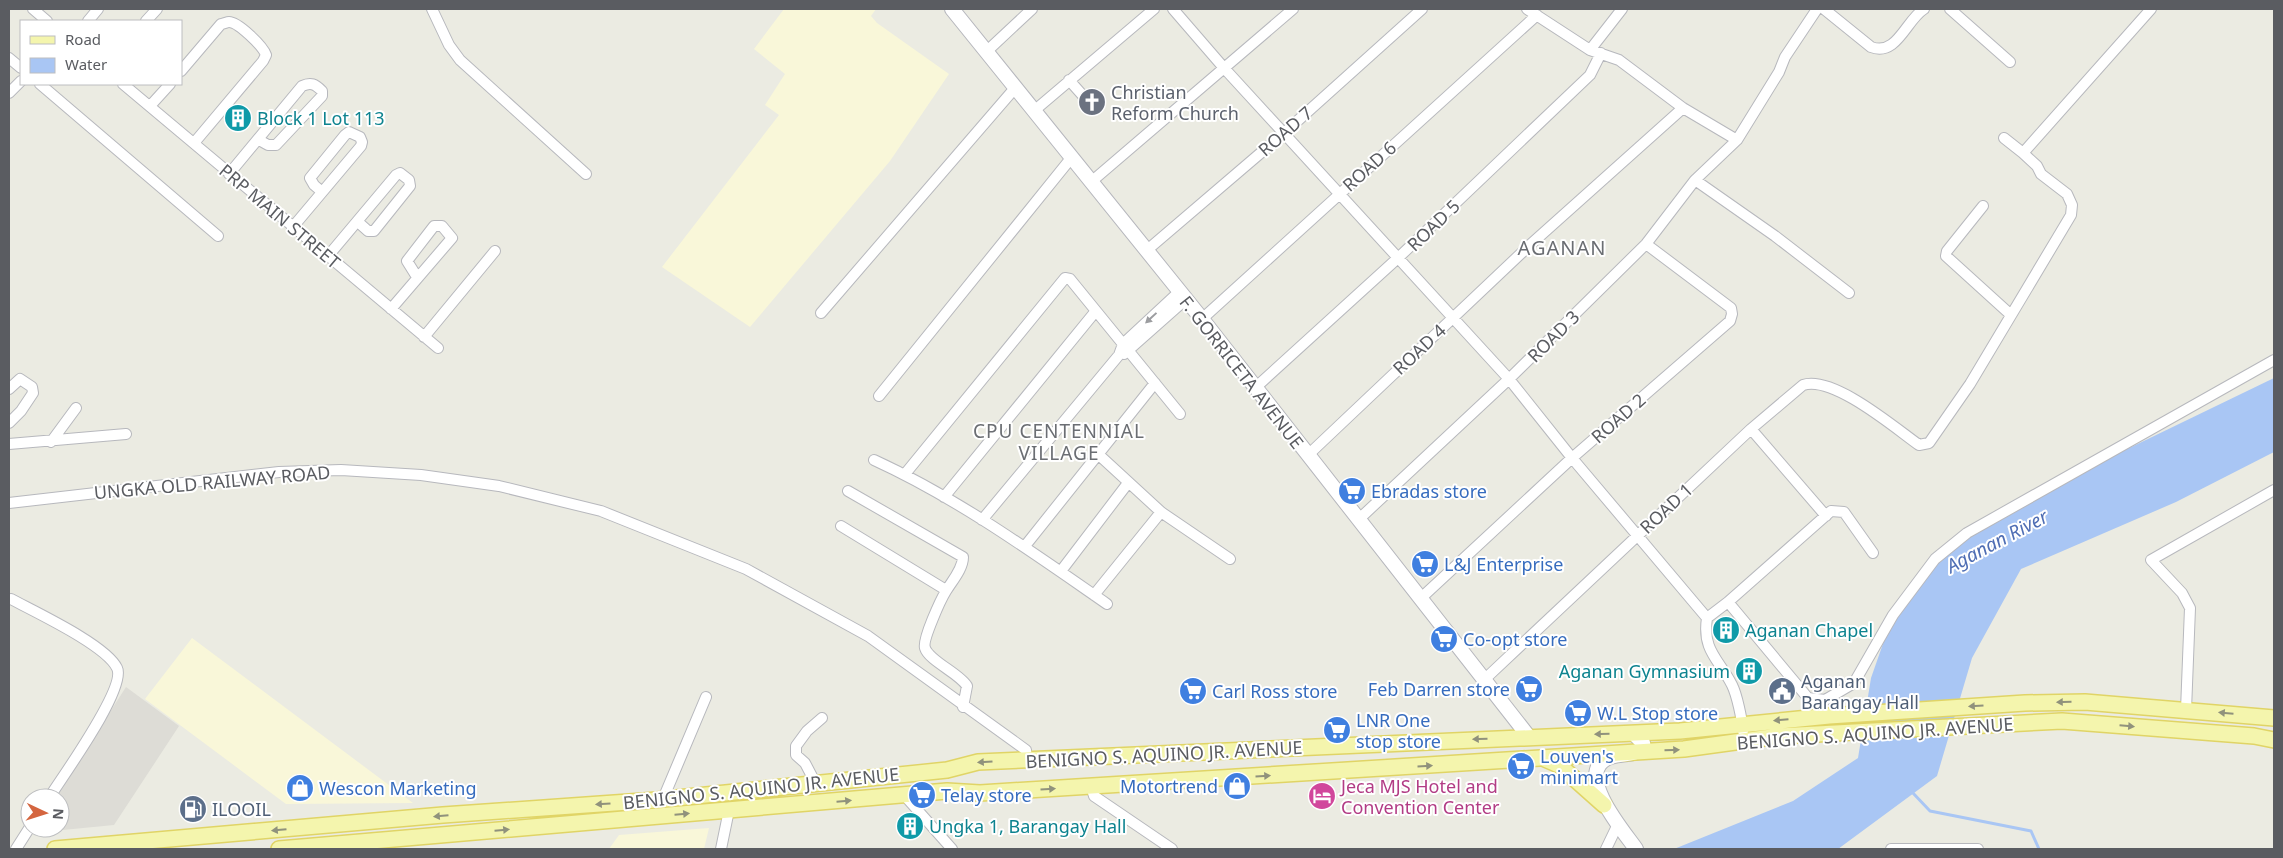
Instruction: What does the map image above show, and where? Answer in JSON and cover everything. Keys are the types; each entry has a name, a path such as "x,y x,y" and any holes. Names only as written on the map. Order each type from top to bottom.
{"main road":[{"name":"F. GORRICETA AVENUE","path":"952,9 1202,319 1529,737"},
{"name":"BENIGNO S. AQUINO JR. AVENUE","path":"279,849 947,791 980,793 1692,748 1743,732 1829,716 2025,703 2084,702 2274,718"},
{"path":"1505,738 1516,730 1516,722 1510,711"},
{"name":"BENIGNO S. AQUINO JR. AVENUE","path":"60,849 443,815 660,800 947,770 978,762 1529,737 1743,732 1830,734 2076,722 2254,736 2274,740"},
{"path":"1604,805 1596,779 1597,770 1601,762 1608,758 1640,751 1644,746 1633,734"},
{"path":"1308,747 1300,751 1295,761 1300,771 1308,773"},
{"path":"1536,759 1546,759 1557,764 1604,805 1635,847"},
{"path":"902,774 905,796"},
{"path":"658,816 660,800"}],"street":[{"path":"32,9 47,20"},
{"path":"89,20 98,9"},
{"path":"147,20 156,9"},
{"path":"432,9 449,46 460,60 586,174"},
{"path":"986,52 1032,9"},
{"path":"1035,110 1154,9"},
{"path":"1174,9 1224,68 1509,379 1572,458 1707,618"},
{"path":"1091,182 1293,9"},
{"name":"ROAD 7","path":"1146,251 1284,133 1422,9"},
{"path":"1527,9 1590,50 1619,60 1683,108 1736,140"},
{"path":"1590,50 1622,9"},
{"name":"ROAD 3","path":"1358,520 1509,379 1646,244 1695,180 1736,140 1816,9"},
{"path":"1824,9 1872,47 1879,50 1888,48 1896,42 1913,18 1924,9"},
{"path":"1950,9 2010,62"},
{"path":"2023,153 2151,9"},
{"name":"ROAD 6","path":"1202,319 1537,15"},
{"path":"182,69 221,24 228,22 236,24 264,49 266,55 194,143"},
{"name":"ROAD 5","path":"1255,388 1399,257 1590,75 1601,53"},
{"path":"9,58 20,67"},
{"path":"1069,80 1093,107"},
{"path":"9,93 20,82"},
{"path":"229,174 302,86 308,83 315,84 322,90 322,96 276,145 268,145 259,140"},
{"path":"41,85 218,236"},
{"name":"PRP MAIN STREET","path":"124,85 292,228 438,348"},
{"path":"150,106 169,85"},
{"path":"821,313 1015,88"},
{"name":"ROAD 4","path":"1308,455 1531,244 1683,108"},
{"path":"292,228 321,191 361,146 360,137 349,132 345,135 310,178 321,191"},
{"path":"1983,206 1947,251 1946,256 2011,315 2071,215 2072,205 2066,194 2041,174 2037,166 2004,138"},
{"path":"879,396 1072,156"},
{"path":"328,256 396,175 400,174 409,180 410,186 374,231 368,231 358,222"},
{"path":"1695,180 1775,236 1850,293"},
{"path":"391,309 452,238 442,226 434,226 407,261 417,278"},
{"name":"ROAD 2","path":"1420,599 1572,458 1730,321 1731,308 1646,244"},
{"path":"424,337 495,251"},
{"path":"905,474 1065,278 1070,279 1124,350 1155,383 1180,414"},
{"path":"982,520 1124,350 1182,296"},
{"path":"944,497 1094,312"},
{"name":"ROAD 1","path":"1485,679 1751,429 1803,385 1812,382 1827,386 1862,404 1919,445 1928,443 1970,384 2011,315"},
{"path":"1728,602 1808,698 1824,700 1854,683 1899,607 1935,559 1967,533 2274,360"},
{"path":"9,389 20,379 32,387 33,392 21,411 9,423"},
{"path":"1025,546 1155,383"},
{"path":"51,442 76,408"},
{"path":"1751,429 1826,516"},
{"path":"9,444 51,442 126,434"},
{"path":"1098,455 1161,512 1230,559"},
{"path":"874,460 905,474 1025,546 1107,604"},
{"name":"UNGKA OLD RAILWAY ROAD","path":"9,503 279,472 332,470 421,475 499,486 600,511 746,569 868,636 963,707 1026,750 1027,760"},
{"path":"1061,571 1128,483"},
{"path":"2186,710 2190,608 2182,593 2151,560 2274,490"},
{"path":"848,491 963,557 950,586 946,590 925,641 925,649 930,656 963,679 968,686 963,707"},
{"path":"1743,732 1733,686 1718,665 1704,634 1707,618 1728,602 1831,511 1844,512 1873,553"},
{"path":"1094,595 1161,512"},
{"path":"841,526 946,590"},
{"path":"11,600 62,627 106,655 116,667 118,674 107,707 55,788"},
{"path":"660,800 706,697"},
{"path":"816,784 805,763 796,755 796,746 822,718"},
{"path":"1091,786 1094,796 1172,849"},
{"path":"905,796 952,849"},
{"path":"721,849 729,810"},
{"path":"1606,849 1618,824"},
{"path":"16,849 23,838"},
{"path":"1891,849 1978,849"}],"shaded area":[{"path":"784,9 876,9 871,16 877,23 949,74 890,161 750,327 662,267 779,115 765,105 785,74 754,49"},
{"path":"192,638 413,803 286,804 145,699"},
{"path":"126,687 179,726 114,825 70,829 70,788 61,788"},
{"path":"709,828 704,849 609,849 619,835"}],"water":[{"name":"Aganan River","path":"2274,378 2274,452 2176,502 2021,569 1972,658 1937,776 1838,849 1674,849 1793,801 1858,758 1871,678 1899,598 1937,554 2121,452"}],"waterway":[{"path":"1912,792 1930,811 2031,831 2039,849"}],"place":[{"name":"Christian Reform Church","path":"1092,102"},
{"name":"Block 1 Lot 113","path":"238,118"},
{"name":"Ebradas store","path":"1352,491"},
{"name":"L&J Enterprise","path":"1425,564"},
{"name":"Aganan Chapel","path":"1726,630"},
{"name":"Co-opt store","path":"1444,639"},
{"name":"Aganan Gymnasium","path":"1749,671"},
{"name":"Feb Darren store","path":"1529,689"},
{"name":"Carl Ross store","path":"1193,691"},
{"name":"Aganan Barangay Hall","path":"1782,691"},
{"name":"W.L Stop store","path":"1578,713"},
{"name":"LNR One stop store","path":"1337,730"},
{"name":"Louven's minimart","path":"1521,766"},
{"name":"Motortrend","path":"1237,786"},
{"name":"Wescon Marketing","path":"300,788"},
{"name":"Telay store","path":"922,795"},
{"name":"Jeca MJS Hotel and Convention Center","path":"1322,796"},
{"name":"ILOOIL","path":"193,809"},
{"name":"Ungka 1, Barangay Hall","path":"910,826"}],"district":[{"name":"AGANAN","path":"1562,247"},
{"name":"CPU CENTENNIAL VILLAGE","path":"1059,442"}]}
